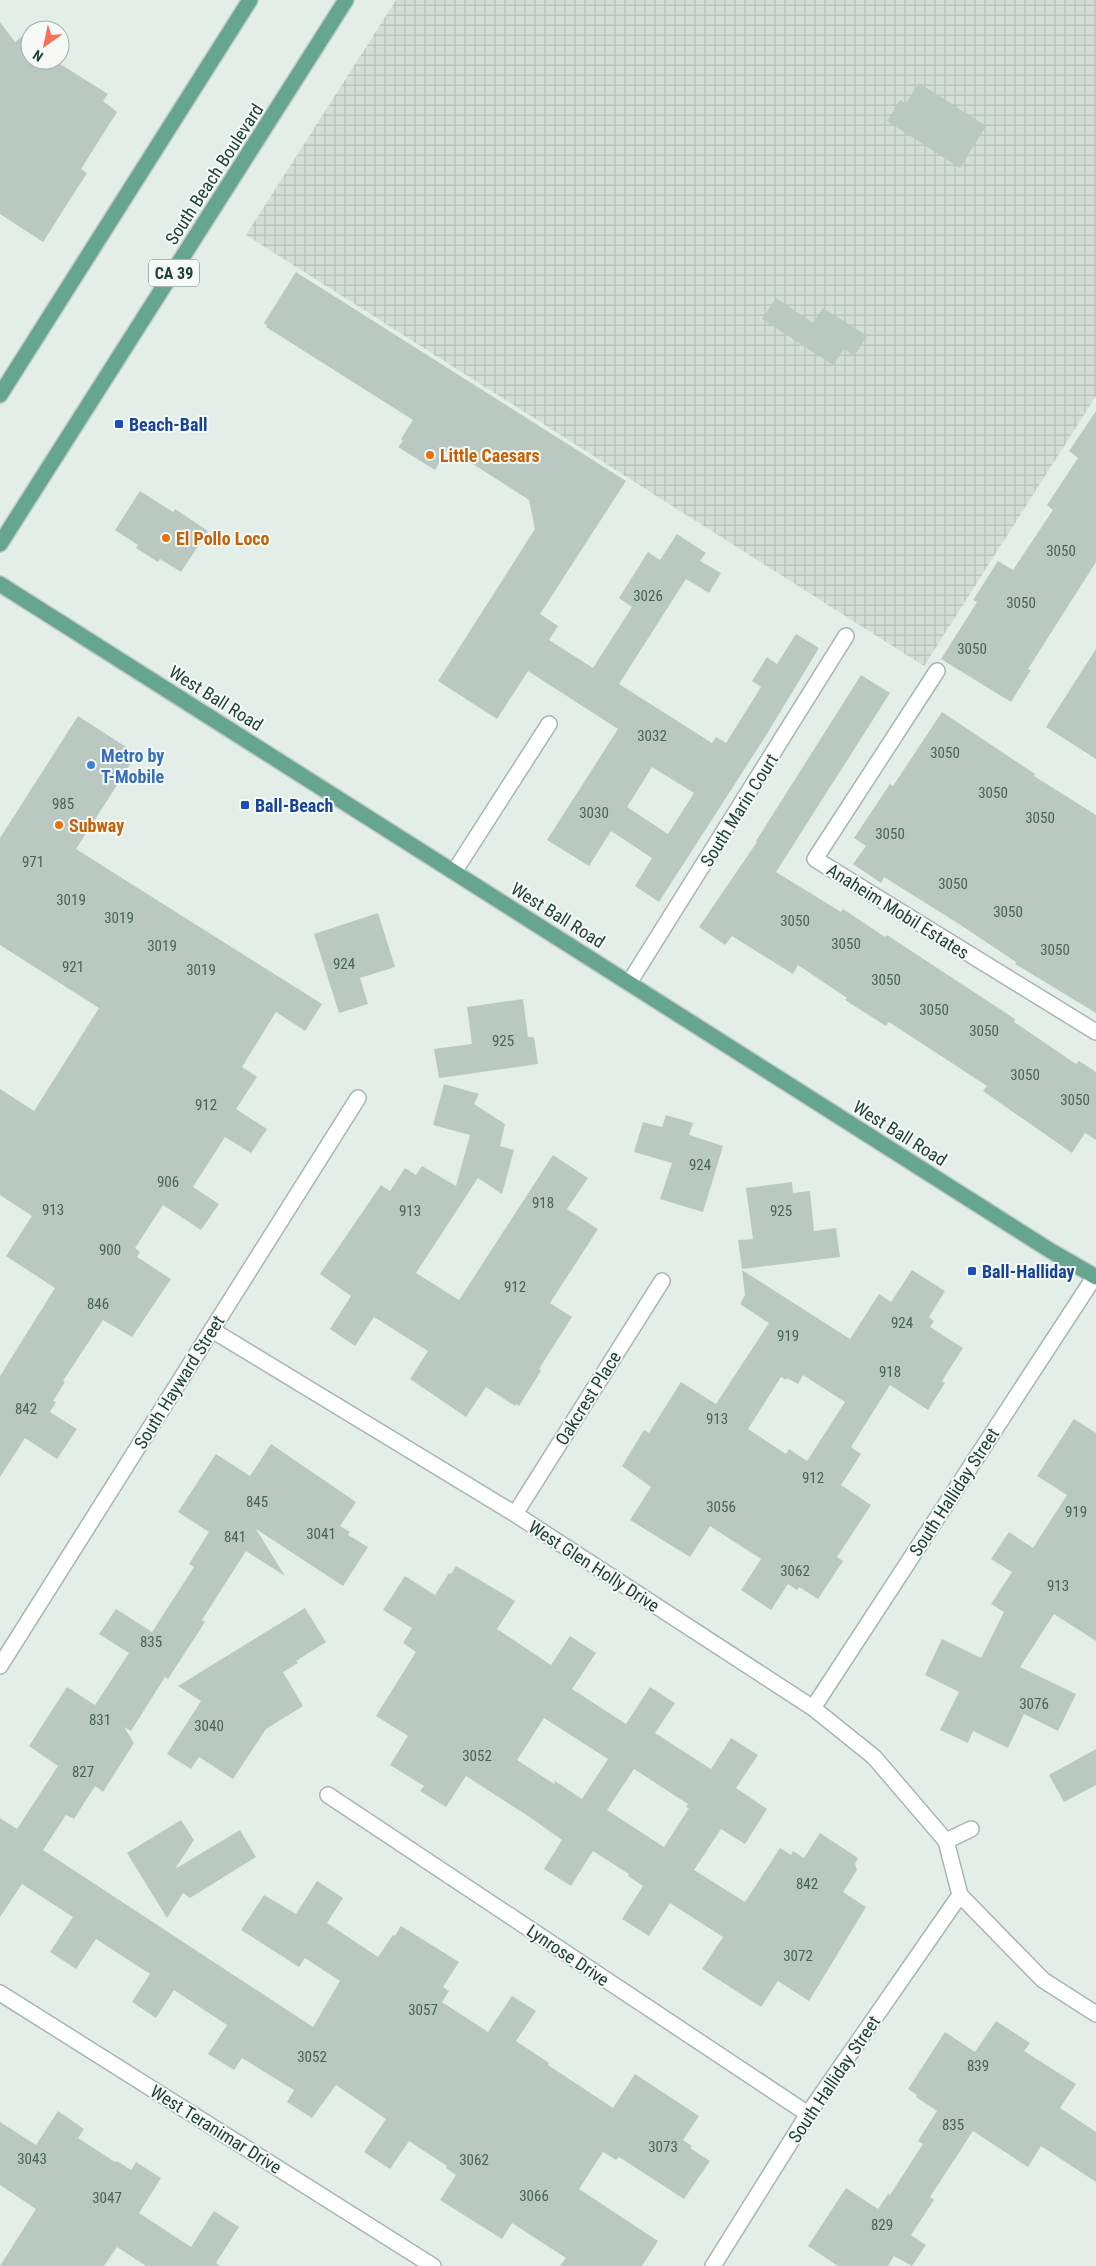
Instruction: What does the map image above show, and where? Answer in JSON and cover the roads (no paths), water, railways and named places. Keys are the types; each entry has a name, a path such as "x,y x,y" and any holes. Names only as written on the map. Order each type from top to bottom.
{"main road":[{"path":"0,394 250,0"},
{"name":"South Beach Boulevard","path":"0,544 346,0"},
{"name":"West Ball Road","path":"0,584 1050,1251 1095,1277"}],"street":[{"name":"South Marin Court","path":"629,983 846,636"},
{"name":"Anaheim Mobil Estates","path":"937,671 816,859 1096,1032"},
{"path":"454,872 549,724"},
{"name":"South Hayward Street","path":"0,1666 358,1098"},
{"name":"South Halliday Street","path":"812,1708 1095,1277"},
{"name":"Oakcrest Place","path":"515,1514 662,1281"},
{"name":"West Glen Holly Drive","path":"212,1330 515,1514 812,1708 874,1757 946,1841 960,1895 1043,1980 1096,2014"},
{"name":"Lynrose Drive","path":"328,1795 808,2114"},
{"path":"946,1841 971,1829"},
{"name":"South Halliday Street","path":"714,2266 808,2114 960,1895"},
{"name":"West Teranimar Drive","path":"0,1993 433,2266"}],"place":[{"name":"Beach-Ball","path":"119,424"},
{"name":"Little Caesars","path":"430,455"},
{"name":"El Pollo Loco","path":"166,538"},
{"name":"Metro by T-Mobile","path":"91,765"},
{"name":"Ball-Beach","path":"245,805"},
{"name":"Subway","path":"59,825"},
{"name":"Ball-Halliday","path":"972,1271"}]}
